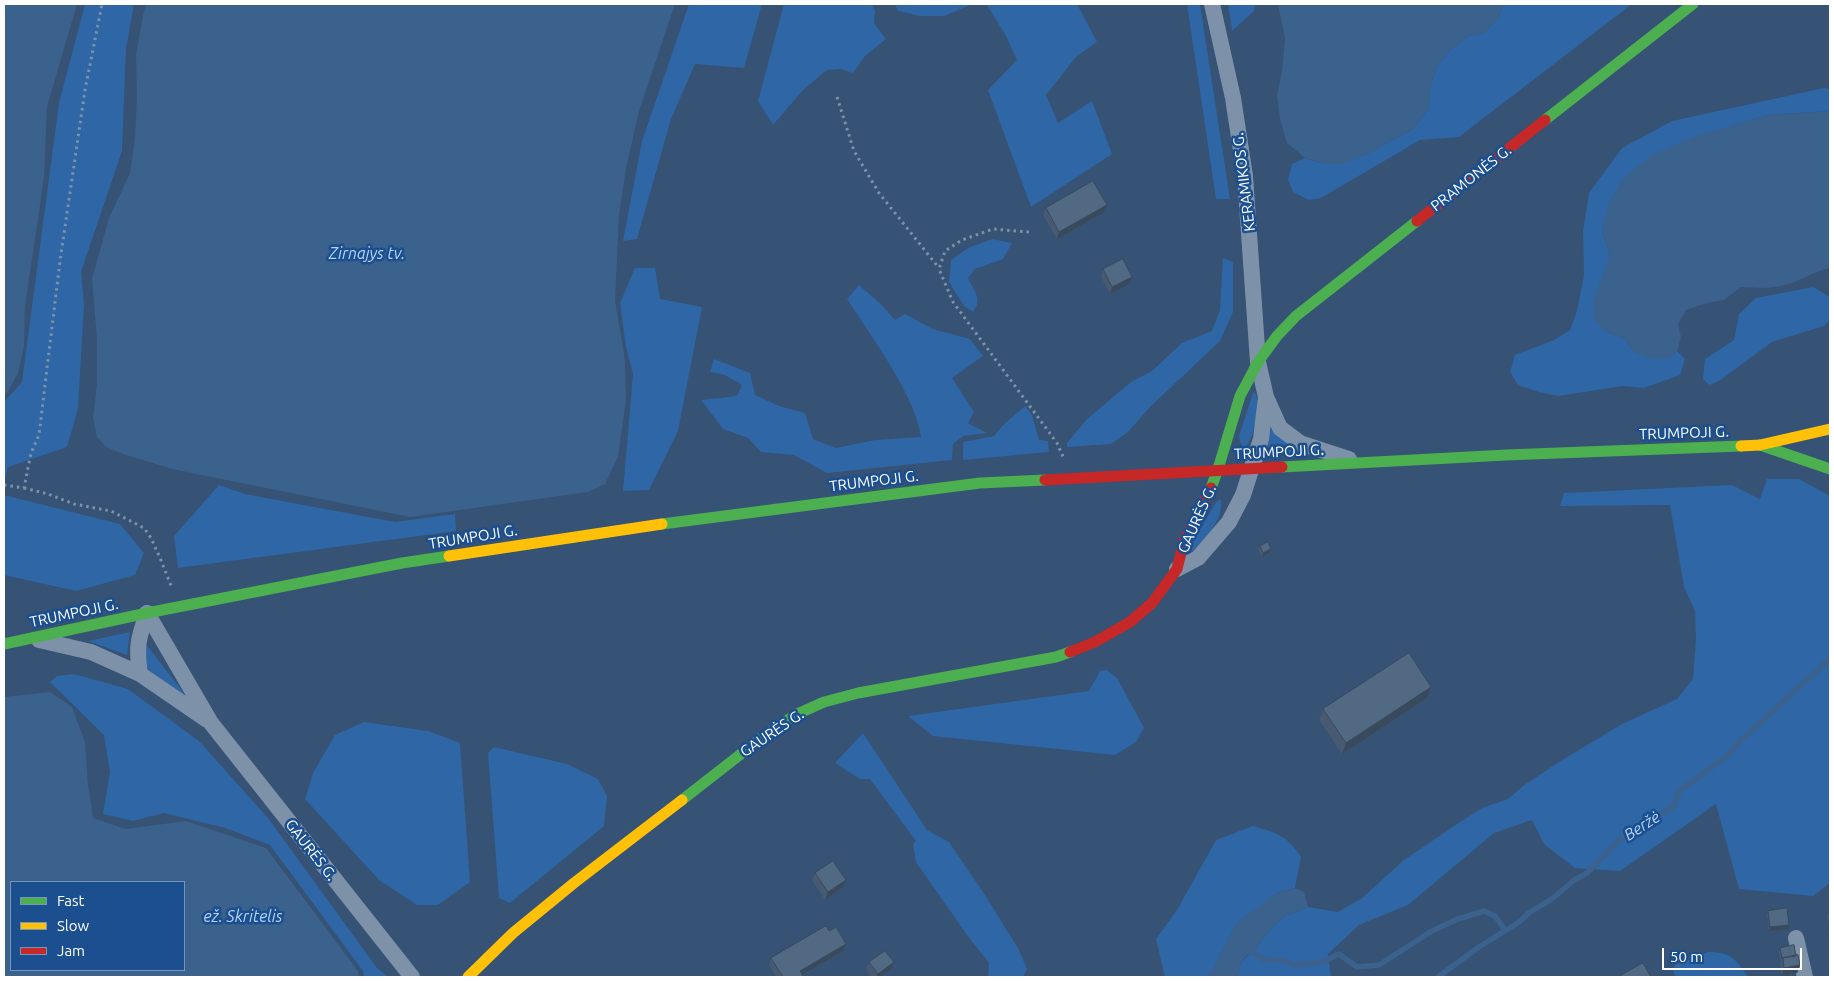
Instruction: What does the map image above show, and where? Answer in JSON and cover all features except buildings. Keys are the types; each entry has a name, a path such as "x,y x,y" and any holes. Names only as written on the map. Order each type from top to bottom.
{"main road":[{"name":"PRAMONĖS G.","path":"1218,469 1240,396 1258,362 1277,336 1296,316 1693,4"},
{"name":"TRUMPOJI G.","path":"4,644 147,613 402,563 696,519 980,482 1218,469 1760,445 1830,429"},
{"name":"TRUMPOJI G.","path":"1760,445 1830,469"},
{"name":"GAURĖS G.","path":"468,977 513,934 574,883 764,736 795,715 824,702 858,693 1056,657 1095,642 1130,622 1152,603 1177,569 1184,541 1208,497 1218,469"}],"street":[{"name":"KERAMIKOS G.","path":"1212,4 1233,98 1245,176 1258,362"},
{"path":"1258,362 1266,397 1280,428 1300,443 1360,463"},
{"path":"1252,468 1261,439 1266,397"},
{"name":"GAURĖS G.","path":"1177,569 1198,558 1229,522 1243,495 1252,468"},
{"path":"140,674 136,652 147,613"},
{"name":"GAURĖS G.","path":"147,613 211,723 412,977"},
{"name":"GAURĖS G.","path":"32,638 91,652 140,674 211,723"},
{"path":"1796,938 1806,977"}],"path":[{"path":"24,488 31,453 39,435 60,260 85,90 102,4"},
{"path":"837,97 854,151 879,193 939,269 953,302 1058,443 1073,477"},
{"path":"939,269 945,252 962,240 993,229 1029,232"},
{"path":"4,485 48,494 74,504 111,512 144,528 151,538 162,562 171,586 176,608"}],"shaded area":[{"path":"85,4 134,4 126,49 122,151 81,272 84,304 78,409 67,447 8,467 4,483 4,402 22,382 59,103"},
{"path":"689,4 762,4 744,68 695,64 671,119 637,239 623,241 642,141"},
{"path":"784,4 872,4 875,11 874,23 886,39 865,56 853,73 841,69 827,70 803,90 773,125 758,101"},
{"path":"894,4 973,4 944,16 920,16 899,11"},
{"path":"986,4 1077,4 1097,42 1076,57 1046,95 1058,123 1092,101 1112,154 1031,207 988,90 1017,60 1005,34"},
{"path":"1187,4 1200,4 1230,199 1216,199"},
{"path":"1228,4 1255,4 1254,11 1232,31"},
{"path":"1503,4 1632,4 1459,137 1420,140 1321,198 1309,200 1293,192 1288,180 1292,164 1305,158 1325,164 1365,155 1413,129 1429,108 1430,87 1438,65 1449,51 1468,36 1484,33 1499,17"},
{"path":"1824,88 1830,89 1830,111 1768,115 1731,126 1623,179 1610,203 1602,231 1610,256 1605,331 1625,339 1634,352 1667,359 1677,351 1685,359 1680,375 1644,388 1623,386 1558,396 1518,385 1510,372 1515,355 1554,340 1570,330 1577,311 1584,275 1583,231 1589,193 1622,148 1672,121"},
{"path":"992,239 1012,243 1003,259 975,269 968,278 977,299 973,312 964,306 949,282 951,260 968,248"},
{"path":"1223,258 1233,262 1233,312 1220,341 1150,407 1128,432 1111,444 1067,447 1067,443 1086,420 1131,382 1152,371 1182,343 1212,331 1220,310"},
{"path":"635,268 655,268 660,299 702,307 678,431 649,490 623,491 633,374 626,347 620,303"},
{"path":"859,285 882,305 895,320 905,314 933,329 970,339 983,356 952,378 974,412 968,423 987,433 963,436 953,444 952,460 827,473 794,455 761,452 748,438 723,429 701,400 737,396 742,385 725,375 710,372 714,359 750,373 755,395 779,406 805,413 813,439 836,448 875,440 921,437 918,421 902,385 847,299"},
{"path":"1813,287 1830,297 1830,320 1824,326 1772,342 1719,381 1709,385 1703,379 1705,359 1734,340 1739,314 1756,298"},
{"path":"1253,393 1256,394 1257,400 1255,423 1251,438 1244,449 1239,436"},
{"path":"1025,406 1032,415 1039,440 1048,441 1049,452 963,460 963,442 994,436 1003,425"},
{"path":"1270,428 1298,453 1267,454"},
{"path":"1767,479 1799,479 1830,496 1830,883 1813,896 1739,889 1716,804 1620,871 1575,868 1544,844 1532,820 1494,833 1408,905 1359,925 1328,954 1331,977 1237,977 1241,963 1253,952 1272,927 1285,916 1308,907 1338,912 1362,898 1404,860 1460,822 1482,808 1508,799 1523,786 1559,762 1622,724 1677,699 1693,679 1696,639 1695,611 1684,587 1670,505 1560,506 1564,493 1732,485 1760,499"},
{"path":"219,485 245,494 395,522 455,514 456,531 178,568 174,536"},
{"path":"4,495 120,524 144,553 135,575 76,591 4,575"},
{"path":"1221,499 1220,514 1217,521 1192,552 1189,549 1216,502"},
{"path":"130,632 127,655 88,641"},
{"path":"145,643 194,706 147,668 144,650"},
{"path":"1107,670 1117,678 1144,728 1136,742 1115,755 933,736 908,716 1089,691 1100,671"},
{"path":"74,674 128,689 199,741 268,818 377,968 388,977 364,977 363,971 270,845 225,828 164,813 133,821 103,814 110,772 104,735 50,682 57,676"},
{"path":"364,722 428,731 460,743 470,882 438,905 417,905 379,880 305,799 313,773 335,735"},
{"path":"863,733 927,830 949,842 985,895 1019,950 1027,969 1023,977 988,977 989,963 916,862 913,844 916,841 870,779 860,779 835,763"},
{"path":"494,747 567,764 598,779 607,796 604,826 510,903 499,898 488,753"},
{"path":"1253,826 1281,836 1291,844 1301,857 1295,888 1277,893 1206,977 1165,977 1156,939 1177,910 1216,840"},
{"path":"1708,952 1728,955 1736,961 1748,977 1675,976 1673,970 1675,965"}],"water":[{"path":"4,4 77,4 47,107 44,178 25,306 24,347 18,373 9,390 4,395"},
{"name":"Zirnajys tv.","path":"146,4 675,4 639,111 626,168 619,215 615,300 625,360 626,400 618,457 605,484 588,492 410,517 172,469 106,447 97,437 93,418 97,385 97,339 92,279 109,218 130,173 135,137 137,98 136,55"},
{"path":"1278,4 1503,4 1499,17 1484,33 1468,36 1449,51 1438,65 1430,87 1429,108 1413,129 1365,155 1342,164 1325,164 1305,158 1287,143 1280,119 1277,96 1285,39"},
{"path":"1830,111 1830,268 1780,286 1763,288 1741,287 1724,300 1686,310 1678,324 1681,337 1677,351 1667,359 1650,359 1634,352 1625,339 1605,331 1595,320 1593,300 1610,256 1602,231 1609,203 1623,179 1650,156 1699,135 1768,115"},
{"name":"ež. Skritelis","path":"50,692 72,707 85,742 93,818 126,829 186,821 266,848 358,971 359,977 4,977 4,697"},
{"path":"1295,888 1304,892 1308,907 1285,916 1272,927 1253,952 1246,956 1241,963 1237,977 1206,977 1210,974 1236,923 1277,893"}],"waterway":[{"name":"Beržė","path":"1438,977 1587,873 1619,840 1674,806 1679,791 1726,757 1741,740 1830,659"},
{"path":"1253,952 1264,960 1282,960 1295,965 1322,962 1339,954 1357,967 1379,965 1432,931 1458,919 1484,911 1495,916 1505,930"}],"traffic: fast":[{"path":"1545,120 1693,4"},
{"path":"1211,488 1240,396 1258,362 1277,336 1296,316 1417,221"},
{"path":"1760,445 1830,469"},
{"path":"1282,467 1506,455 1741,446"},
{"path":"662,524 980,483 1045,480"},
{"path":"4,644 147,613 402,563 449,556"},
{"path":"682,800 764,736 795,715 824,702 858,693 1056,657 1070,652"}],"traffic: slow":[{"path":"1741,446 1760,445 1830,429"},
{"path":"449,556 662,524"},
{"path":"468,977 513,933 574,883 682,800"}],"traffic: jam":[{"path":"1417,221 1545,120"},
{"path":"1045,480 1282,467"},
{"path":"1070,652 1095,642 1130,622 1152,603 1177,569 1184,541 1211,488"}]}
